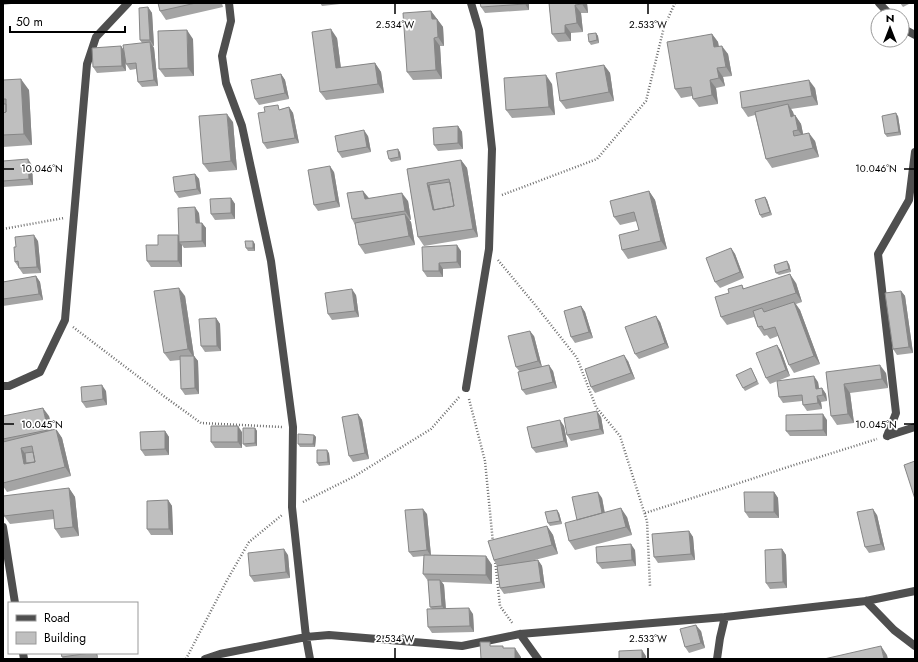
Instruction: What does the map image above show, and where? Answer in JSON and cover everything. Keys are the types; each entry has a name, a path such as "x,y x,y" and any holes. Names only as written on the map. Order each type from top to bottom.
{"street":[{"path":"3,386 9,386 40,372 65,320 86,64 96,37 128,3"},
{"path":"229,3 231,21 222,56 226,83 242,126 271,261 293,427 292,507 306,637 310,659"},
{"path":"466,388 489,249 492,149 479,30 471,3"},
{"path":"887,436 896,413 878,254 909,200 915,152"},
{"path":"887,436 915,427"},
{"path":"3,527 16,602"},
{"path":"205,659 220,654 306,637 329,636 462,646 520,634 725,617 866,602 915,591"},
{"path":"866,602 894,630 915,646"},
{"path":"717,659 725,617"},
{"path":"520,634 538,659"}],"path":[{"path":"491,199 598,160 646,101 664,27 675,3"},
{"path":"3,229 74,217"},
{"path":"489,249 577,358 596,407 620,436 647,521 650,586"},
{"path":"65,320 164,397 202,423 293,427"},
{"path":"186,659 226,582 249,542 292,507 355,476 431,429 466,388"},
{"path":"466,388 485,462 494,545"},
{"path":"645,513 887,436"},
{"path":"494,553 500,606 520,634"}],"building":[{"path":"158,3 196,3 160,11"},
{"path":"480,3 525,3 525,4 481,7"},
{"path":"549,3 582,3 575,5 577,23 565,25 565,33 552,34"},
{"path":"148,7 150,40 140,40 139,8"},
{"path":"431,11 432,19 437,19 438,37 434,38 436,70 407,72 403,13"},
{"path":"331,29 336,68 375,63 378,84 320,92 312,32"},
{"path":"187,30 188,68 159,69 158,31"},
{"path":"596,33 597,40 589,42 588,34"},
{"path":"712,34 714,47 722,46 726,67 717,68 719,78 710,80 712,95 693,99 691,87 675,89 667,42"},
{"path":"150,42 154,80 138,82 136,63 126,64 123,45"},
{"path":"121,46 122,66 93,67 92,48"},
{"path":"604,65 609,92 560,101 556,73"},
{"path":"281,74 285,93 255,99 251,80"},
{"path":"546,75 549,107 506,110 504,78"},
{"path":"21,79 24,134 3,135 3,113 6,112 6,99 3,99 3,80"},
{"path":"809,80 812,96 742,108 740,92"},
{"path":"3,104 6,104 6,112 3,113"},
{"path":"788,104 791,117 795,115 798,130 793,131 794,136 809,133 813,148 766,159 755,112"},
{"path":"278,105 279,110 289,107 295,138 263,143 258,113 265,112 264,107"},
{"path":"896,113 899,132 885,134 882,116"},
{"path":"227,114 231,161 203,164 199,116"},
{"path":"458,126 458,143 434,145 433,128"},
{"path":"364,130 367,147 338,152 335,136"},
{"path":"398,149 399,157 389,159 387,151"},
{"path":"28,159 29,179 3,181 3,161"},
{"path":"461,160 473,229 418,237 407,169","holes":["449,179 454,206 433,210 427,183"]},
{"path":"330,166 336,201 314,205 308,170"},
{"path":"195,174 197,189 175,192 173,177"},
{"path":"450,182 454,206 434,210 429,185"},
{"path":"363,191 365,199 402,193 405,211 352,219 347,193"},
{"path":"649,191 661,241 622,250 619,235 639,230 634,212 614,217 610,201"},
{"path":"765,197 770,212 760,215 755,200"},
{"path":"231,198 231,213 211,214 210,199"},
{"path":"195,207 196,223 202,223 202,241 179,242 178,208"},
{"path":"405,214 409,236 359,245 355,223"},
{"path":"34,235 37,267 19,268 18,261 15,262 15,237"},
{"path":"158,235 178,235 178,261 147,261 146,245 158,245"},
{"path":"245,241 253,241 253,248 246,248"},
{"path":"457,245 457,262 439,263 439,271 423,271 422,247"},
{"path":"731,248 740,272 715,282 706,258"},
{"path":"787,261 789,269 776,273 774,265"},
{"path":"790,274 796,293 721,317 715,297 729,293 728,289 742,285 743,289"},
{"path":"36,276 39,294 3,299 3,282"},
{"path":"179,288 188,349 164,353 154,291"},
{"path":"352,289 355,311 328,314 325,293"},
{"path":"901,291 909,347 893,349 885,293"},
{"path":"794,302 814,356 789,365 775,327 764,330 762,326 758,327 753,311 762,308 764,312"},
{"path":"581,306 589,332 571,337 564,311"},
{"path":"656,316 665,343 635,354 625,327"},
{"path":"216,318 217,346 201,346 199,319"},
{"path":"530,331 538,361 516,367 508,336"},
{"path":"777,345 786,370 766,378 756,353"},
{"path":"624,355 631,373 591,387 585,369"},
{"path":"180,356 194,356 195,388 181,389"},
{"path":"549,365 553,382 522,390 518,372"},
{"path":"880,365 882,379 844,384 848,414 831,416 826,372"},
{"path":"751,368 757,381 743,388 736,375"},
{"path":"814,376 816,389 822,388 823,395 817,396 818,403 803,405 802,395 779,397 777,381"},
{"path":"102,385 103,399 82,402 81,387"},
{"path":"43,408 48,430 3,439 3,416"},
{"path":"597,411 600,429 567,435 564,418"},
{"path":"358,414 365,453 349,456 342,417"},
{"path":"823,414 823,430 786,431 786,415"},
{"path":"560,420 564,441 532,448 527,427"},
{"path":"211,426 238,426 238,442 211,442"},
{"path":"243,428 255,428 255,443 243,444"},
{"path":"56,429 65,467 3,483 3,442","holes":["32,446 35,462 24,464 21,448"]},
{"path":"165,431 165,449 141,450 140,432"},
{"path":"298,434 314,435 313,444 298,444"},
{"path":"317,450 327,450 328,462 317,463"},
{"path":"33,452 35,462 26,463 25,453"},
{"path":"915,461 915,499 904,465"},
{"path":"69,488 73,527 55,529 53,510 4,516 3,496"},
{"path":"598,492 602,513 577,520 572,497"},
{"path":"744,492 774,492 774,512 745,512"},
{"path":"168,500 169,529 147,529 147,501"},
{"path":"621,508 626,527 569,541 565,523"},
{"path":"423,509 427,550 409,552 405,510"},
{"path":"873,509 881,544 865,547 857,512"},
{"path":"557,510 560,521 548,523 545,512"},
{"path":"547,526 552,545 494,560 488,541"},
{"path":"689,531 691,554 654,557 652,534"},
{"path":"631,544 632,560 597,563 596,547"},
{"path":"284,549 286,572 250,576 248,553"},
{"path":"782,549 783,582 766,583 765,550"},
{"path":"424,555 486,556 486,575 423,574"},
{"path":"538,560 541,582 500,588 497,566"},
{"path":"428,580 440,580 442,606 430,607"},
{"path":"469,608 470,626 428,627 427,609"},
{"path":"696,625 701,643 685,647 680,629"},
{"path":"480,642 490,642 490,646 515,648 515,659 481,659"},
{"path":"881,646 884,659 824,659"},
{"path":"642,650 642,659 619,659 619,651"},
{"path":"61,654 83,654 62,657"}]}
